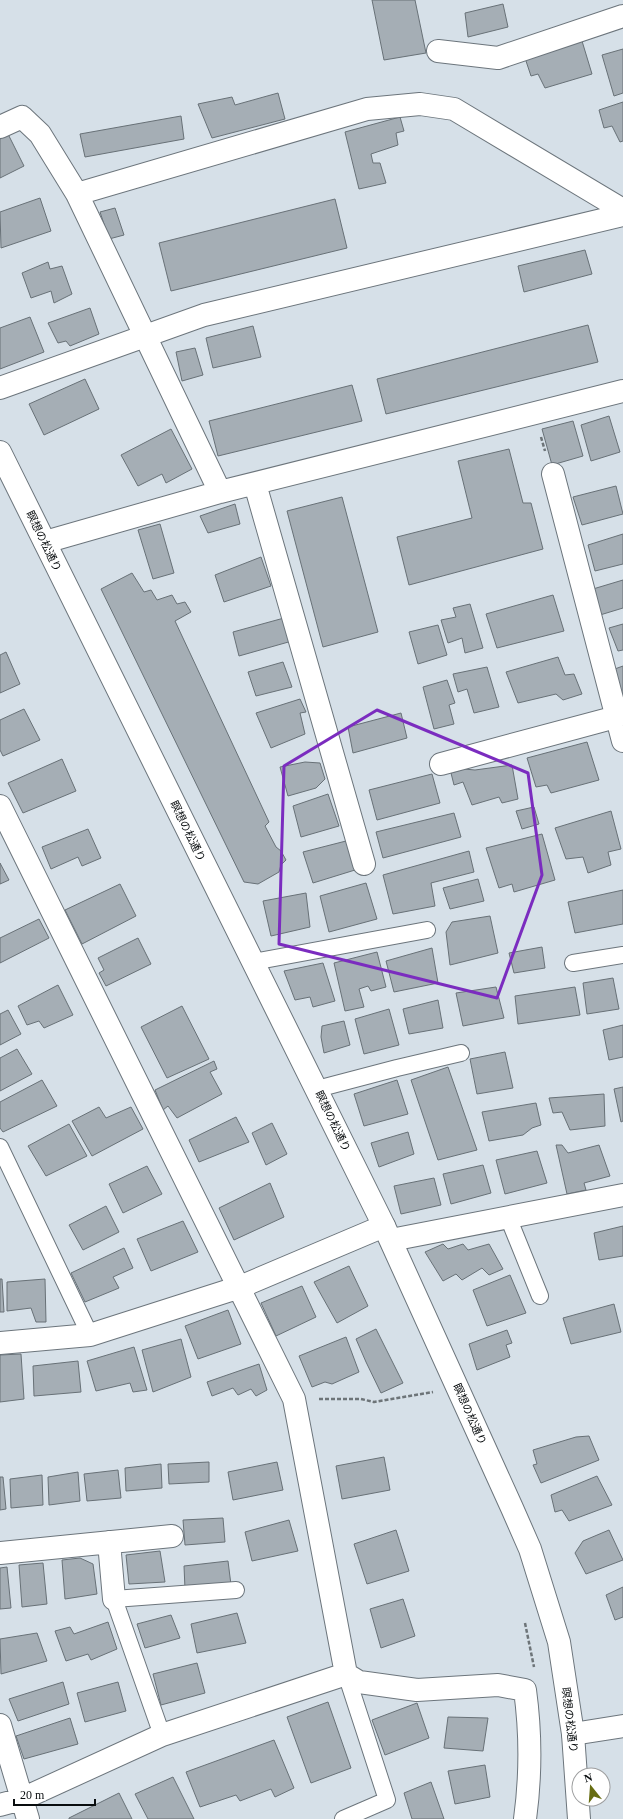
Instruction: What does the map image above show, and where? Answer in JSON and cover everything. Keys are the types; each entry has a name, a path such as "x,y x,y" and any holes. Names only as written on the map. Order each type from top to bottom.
{"street":[{"path":"438,51 498,58 623,16"},
{"path":"77,194 367,109 420,104 454,109 623,210"},
{"path":"0,127 22,117 40,134 77,194 220,492"},
{"path":"0,388 204,316 623,215"},
{"path":"45,542 220,492 623,391"},
{"name":"瞑想の松通り","path":"0,452 317,1089 387,1233 530,1549 559,1642 573,1734 579,1819"},
{"path":"553,474 623,741"},
{"path":"255,484 364,864"},
{"path":"441,764 616,716"},
{"path":"0,806 240,1287 294,1399 346,1674 359,1682 417,1690 498,1685 525,1690 529,1723 530,1784 525,1819"},
{"path":"0,1343 90,1335 240,1287 387,1233 508,1218 623,1195"},
{"path":"0,1553 172,1536"},
{"path":"109,1542 114,1599"},
{"path":"0,1805 25,1809 162,1735 346,1674"},
{"path":"0,1725 25,1809"},
{"path":"573,1734 623,1726"}],"lane":[{"path":"253,962 427,930"},
{"path":"573,963 623,955"},
{"path":"317,1089 461,1053"},
{"path":"0,1147 90,1335"},
{"path":"508,1218 540,1296"},
{"path":"162,1735 114,1599 236,1590"},
{"path":"343,1819 387,1800 346,1674"}],"path":[{"path":"534,414 553,474"},
{"path":"430,1385 435,1399"},
{"path":"294,1399 361,1400 374,1402 433,1392"},
{"path":"524,1618 534,1671"}],"highlighted area":[{"path":"377,710 528,773 542,875 497,998 279,944 284,766"}],"building":[{"path":"372,0 415,0 426,53 384,60"},
{"path":"503,4 508,27 468,37 465,13"},
{"path":"582,41 592,74 545,88 538,74 531,76 525,58"},
{"path":"623,49 623,93 614,96 602,55"},
{"path":"278,93 285,119 212,138 198,104 232,97 235,105"},
{"path":"623,102 623,141 620,142 612,126 604,128 599,110"},
{"path":"181,116 184,139 85,157 80,134"},
{"path":"400,117 404,131 396,133 398,145 371,154 373,163 380,163 386,183 359,189 345,132"},
{"path":"8,134 24,166 0,178 0,139"},
{"path":"40,198 51,231 1,248 0,212"},
{"path":"335,199 347,248 171,291 159,243"},
{"path":"115,208 124,235 109,239 100,212"},
{"path":"585,250 592,274 524,292 518,266"},
{"path":"48,262 50,269 62,266 72,294 54,303 51,291 31,298 22,273"},
{"path":"90,308 99,334 70,346 66,341 58,343 48,323"},
{"path":"30,317 44,352 0,369 0,328"},
{"path":"588,325 598,362 386,414 377,379"},
{"path":"253,326 261,357 213,368 206,338"},
{"path":"195,348 203,375 182,381 176,352"},
{"path":"85,379 99,409 44,435 29,404"},
{"path":"352,385 362,421 218,456 209,421"},
{"path":"609,416 620,452 591,461 581,425"},
{"path":"573,421 583,456 552,465 542,429"},
{"path":"171,429 192,469 166,483 162,474 138,486 121,455"},
{"path":"509,449 523,503 531,503 543,549 409,585 397,537 472,518 458,461"},
{"path":"616,486 623,514 582,525 573,497"},
{"path":"342,497 378,632 323,647 287,511"},
{"path":"235,504 240,524 208,533 200,516"},
{"path":"160,524 174,573 153,579 138,530"},
{"path":"623,534 623,564 595,571 588,545"},
{"path":"261,557 271,586 224,602 215,575"},
{"path":"132,573 144,592 151,590 157,600 172,595 177,604 185,602 191,612 175,621 269,822 265,826 276,847 281,851 286,860 281,865 279,872 258,884 244,882 101,589"},
{"path":"623,580 623,608 600,615 593,589"},
{"path":"553,595 564,631 497,648 486,614"},
{"path":"470,604 483,648 465,653 462,638 448,643 441,620 456,617 453,608"},
{"path":"284,618 292,641 239,656 233,632"},
{"path":"623,624 623,650 618,651 609,628"},
{"path":"438,625 447,655 418,664 409,632"},
{"path":"6,652 20,684 0,693 0,655"},
{"path":"558,657 565,675 574,674 582,694 563,700 556,694 518,703 506,672"},
{"path":"283,662 292,687 256,696 248,672"},
{"path":"623,666 623,693 620,694 612,670"},
{"path":"487,667 499,707 474,713 467,689 458,692 453,674"},
{"path":"447,680 455,703 449,705 454,724 434,729 423,687"},
{"path":"300,699 306,712 300,713 305,734 271,748 256,713"},
{"path":"24,709 40,740 3,756 0,750 0,720"},
{"path":"401,713 407,738 353,753 348,727"},
{"path":"587,742 599,780 551,793 547,785 536,787 527,758"},
{"path":"62,759 76,791 23,813 8,783"},
{"path":"305,762 320,763 325,779 316,788 288,796 280,767"},
{"path":"512,765 518,799 502,803 499,797 472,805 463,782 454,785 451,773 464,769 475,770"},
{"path":"432,774 440,803 377,820 369,790"},
{"path":"328,794 339,826 301,837 293,806"},
{"path":"534,807 539,824 522,829 516,811"},
{"path":"611,811 621,849 608,852 611,865 588,873 583,857 566,859 555,828"},
{"path":"454,813 461,837 383,858 376,832"},
{"path":"88,829 101,858 82,866 78,857 51,869 42,847"},
{"path":"542,834 555,880 514,892 512,884 499,888 486,848"},
{"path":"346,841 355,870 313,883 303,852"},
{"path":"469,851 474,872 431,883 435,906 393,914 383,875"},
{"path":"0,863 9,880 0,884"},
{"path":"478,879 484,901 450,909 443,888"},
{"path":"366,883 377,919 329,932 320,896"},
{"path":"120,884 136,916 82,944 65,910"},
{"path":"623,890 623,924 575,933 568,902"},
{"path":"306,893 310,927 271,936 263,901"},
{"path":"490,916 498,953 450,965 446,932 452,922"},
{"path":"39,919 49,938 0,963 0,938"},
{"path":"138,938 151,964 106,986 99,973 104,970 98,958"},
{"path":"542,947 545,968 514,973 509,953"},
{"path":"432,948 438,983 394,992 386,961"},
{"path":"377,952 386,987 371,991 368,986 359,989 364,1007 345,1011 334,963"},
{"path":"323,963 335,1001 313,1007 310,997 295,1000 284,971"},
{"path":"613,978 619,1009 587,1014 583,983"},
{"path":"58,985 73,1015 44,1028 39,1021 27,1025 18,1006"},
{"path":"496,987 504,1018 463,1026 456,993"},
{"path":"575,987 580,1015 518,1024 515,996"},
{"path":"438,1000 443,1028 409,1034 403,1009"},
{"path":"182,1006 209,1059 167,1078 141,1027"},
{"path":"389,1009 399,1045 364,1054 355,1019"},
{"path":"8,1010 21,1034 0,1045 0,1014"},
{"path":"344,1021 350,1045 324,1053 321,1037 322,1026"},
{"path":"623,1025 623,1057 609,1060 603,1030"},
{"path":"17,1049 32,1074 0,1091 0,1058"},
{"path":"505,1052 513,1088 477,1094 470,1059"},
{"path":"214,1061 217,1069 210,1072 222,1094 177,1118 168,1106 163,1110 155,1090"},
{"path":"448,1067 477,1150 438,1160 411,1080"},
{"path":"42,1080 57,1106 3,1132 0,1128 0,1102"},
{"path":"397,1080 408,1114 364,1126 354,1094"},
{"path":"623,1087 623,1121 621,1122 614,1089"},
{"path":"604,1094 605,1126 570,1130 562,1112 553,1113 549,1098"},
{"path":"536,1103 541,1125 532,1128 523,1135 489,1141 482,1112"},
{"path":"99,1107 106,1118 131,1107 143,1129 92,1156 72,1121"},
{"path":"236,1117 249,1142 199,1162 189,1140"},
{"path":"272,1123 287,1154 266,1165 252,1133"},
{"path":"69,1124 87,1156 46,1176 28,1146"},
{"path":"408,1132 414,1154 379,1167 371,1143"},
{"path":"556,1145 562,1145 568,1153 599,1145 610,1176 584,1183 586,1190 567,1194"},
{"path":"537,1151 547,1183 505,1194 496,1160"},
{"path":"483,1165 491,1193 451,1204 443,1174"},
{"path":"147,1166 162,1194 123,1213 109,1184"},
{"path":"434,1178 441,1205 401,1214 394,1186"},
{"path":"270,1183 284,1217 234,1240 219,1208"},
{"path":"106,1206 119,1232 83,1250 69,1225"},
{"path":"183,1221 198,1252 151,1271 137,1239"},
{"path":"623,1226 623,1256 599,1260 594,1233"},
{"path":"443,1244 448,1249 463,1244 468,1250 489,1244 503,1269 489,1275 482,1268 462,1280 456,1274 443,1281 425,1252"},
{"path":"124,1248 133,1268 113,1277 119,1288 85,1302 71,1273"},
{"path":"349,1266 368,1306 337,1323 314,1282"},
{"path":"510,1275 526,1313 487,1326 473,1290"},
{"path":"0,1279 2,1279 4,1312 0,1312"},
{"path":"45,1279 46,1322 36,1322 31,1308 7,1311 7,1282"},
{"path":"302,1286 316,1317 276,1336 261,1303"},
{"path":"614,1304 621,1332 571,1344 563,1318"},
{"path":"228,1310 241,1344 198,1359 185,1326"},
{"path":"376,1329 403,1383 381,1393 356,1339"},
{"path":"507,1330 512,1343 506,1345 510,1357 477,1370 469,1344"},
{"path":"346,1337 359,1372 332,1384 325,1382 312,1387 299,1356"},
{"path":"181,1339 191,1377 153,1392 142,1350"},
{"path":"134,1347 147,1390 133,1392 130,1383 96,1391 87,1361"},
{"path":"21,1354 24,1399 0,1402 0,1355"},
{"path":"78,1361 81,1392 34,1396 33,1366"},
{"path":"259,1364 267,1390 256,1396 251,1389 238,1395 233,1388 212,1396 207,1382"},
{"path":"589,1436 599,1460 541,1483 533,1465 537,1464 533,1450 576,1437"},
{"path":"384,1457 390,1490 342,1499 336,1466"},
{"path":"209,1462 209,1482 169,1484 168,1464"},
{"path":"277,1462 283,1490 233,1500 228,1472"},
{"path":"161,1464 162,1488 126,1491 125,1468"},
{"path":"118,1470 121,1498 87,1501 84,1474"},
{"path":"78,1472 80,1501 49,1505 48,1477"},
{"path":"42,1475 43,1505 11,1508 10,1479"},
{"path":"597,1476 612,1505 569,1521 562,1510 555,1512 551,1495"},
{"path":"0,1477 3,1477 6,1509 0,1510"},
{"path":"223,1518 225,1542 185,1545 183,1520"},
{"path":"289,1520 298,1551 252,1561 245,1532"},
{"path":"396,1530 409,1571 367,1584 354,1544"},
{"path":"609,1530 623,1560 586,1574 575,1553 583,1541"},
{"path":"160,1551 165,1582 129,1584 126,1555"},
{"path":"80,1558 93,1564 97,1594 65,1599 62,1560"},
{"path":"228,1561 231,1585 185,1589 184,1566"},
{"path":"43,1563 47,1604 22,1607 19,1565"},
{"path":"7,1567 11,1608 0,1609 0,1568"},
{"path":"623,1587 623,1617 615,1620 606,1595"},
{"path":"403,1599 415,1636 381,1648 370,1609"},
{"path":"237,1613 246,1643 197,1653 191,1624"},
{"path":"171,1615 180,1638 145,1648 137,1624"},
{"path":"108,1622 117,1649 91,1660 88,1654 66,1661 55,1631 70,1627 74,1634"},
{"path":"37,1633 47,1661 1,1674 0,1639"},
{"path":"197,1663 205,1693 161,1705 153,1674"},
{"path":"63,1682 69,1704 18,1721 9,1699"},
{"path":"118,1682 126,1711 85,1722 77,1693"},
{"path":"328,1702 351,1768 311,1783 287,1717"},
{"path":"417,1703 429,1738 385,1755 372,1720"},
{"path":"448,1717 488,1718 483,1751 444,1748"},
{"path":"70,1718 78,1744 24,1759 16,1736"},
{"path":"274,1740 294,1788 275,1797 271,1789 240,1801 236,1795 200,1807 186,1772"},
{"path":"485,1765 490,1797 455,1804 448,1771"},
{"path":"173,1777 194,1819 148,1819 135,1794"},
{"path":"431,1782 444,1819 412,1819 404,1793"},
{"path":"119,1793 132,1819 69,1819 69,1818"}]}
